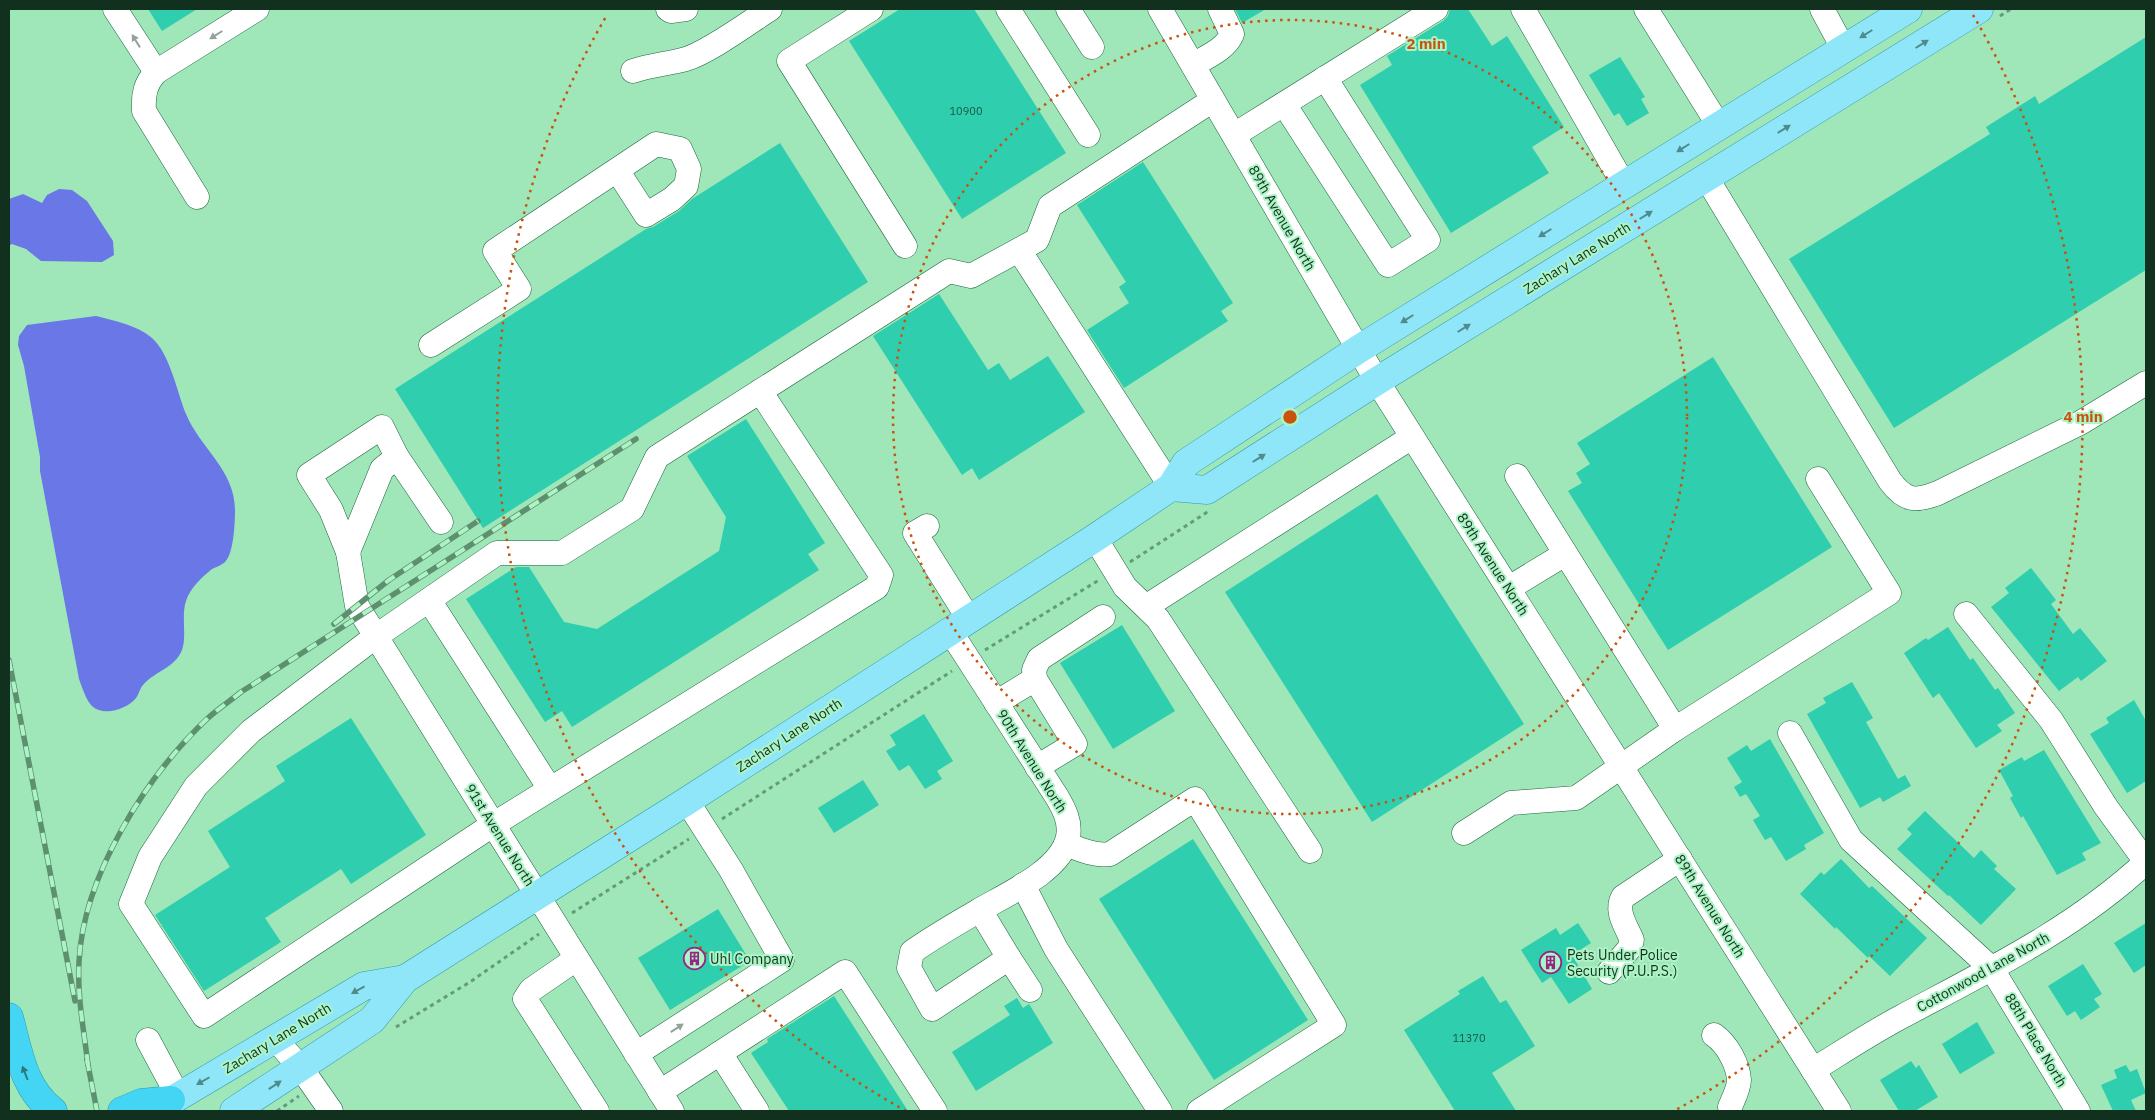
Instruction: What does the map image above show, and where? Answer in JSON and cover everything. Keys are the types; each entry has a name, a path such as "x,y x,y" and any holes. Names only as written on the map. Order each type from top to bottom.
{"highway":[{"path":"9,1017 31,1088 41,1101 53,1111"},
{"path":"122,1111 141,1103 170,1105"}],"main road":[{"name":"Zachary Lane North","path":"234,1111 307,1077 372,1020 405,979 687,801 1095,538 1170,487 1186,463 1359,349 1908,9"},
{"name":"Zachary Lane North","path":"1170,487 1207,490 1377,381 1979,9"},
{"name":"Zachary Lane North","path":"170,1105 364,986 405,979"}],"street":[{"path":"116,9 156,72"},
{"path":"197,197 144,111 143,96 148,80 156,72 257,9"},
{"path":"668,9 686,9"},
{"path":"633,71 687,59 770,9"},
{"path":"871,9 789,61 905,246"},
{"path":"1008,9 1088,135"},
{"path":"1068,9 1092,47"},
{"name":"89th Avenue North","path":"1160,9 1377,381 1839,1111"},
{"path":"1193,65 1223,46 1230,39 1232,34 1220,9"},
{"path":"1234,135 1436,9"},
{"path":"1523,9 1624,185"},
{"path":"1646,9 1719,126"},
{"path":"1822,9 1844,48"},
{"path":"1284,104 1388,266 1428,240 1326,78"},
{"path":"760,391 881,575 877,587 494,824 204,1016 130,904 150,857 196,786 251,731 375,636 497,553 562,553 632,509 657,457 760,391 949,271 971,276 1037,240 1050,206 1213,100"},
{"path":"430,345 519,289 495,251 617,170"},
{"path":"1706,177 1890,480 1897,491 1907,497 1925,498 1938,493 2080,423 2146,383"},
{"path":"1018,250 1170,487"},
{"name":"91st Avenue North","path":"397,457 382,428 309,475 331,510 348,552 357,606 666,1102"},
{"path":"1147,606 1412,437"},
{"path":"348,552 382,469 397,457 441,522"},
{"path":"1517,476 1675,729"},
{"path":"1464,833 1511,803 1576,798 1675,729 1889,593 1818,479"},
{"name":"90th Avenue North","path":"926,526 915,533 996,703 1057,797 1069,826 1066,844"},
{"path":"1095,538 1125,587 1158,618 1310,851"},
{"path":"1509,588 1565,554"},
{"path":"429,600 550,789"},
{"path":"1966,614 2052,720 2106,807 2146,862"},
{"path":"1037,767 1075,744 1035,679 1034,670 1039,658 1104,617"},
{"path":"996,703 1035,679"},
{"name":"88th Place North","path":"1790,733 1851,840 1992,968 2078,1111"},
{"path":"1009,958 932,1009 909,968 912,952 1024,885 1047,867 1062,852 1066,844 1091,854 1110,854 1194,799 1334,1025 1200,1111"},
{"path":"636,1054 782,960 731,870 687,801"},
{"path":"1609,972 1629,948 1632,940 1621,914 1619,904 1623,896 1680,859"},
{"name":"Cottonwood Lane North","path":"1813,1070 1899,1018 1992,968 2074,920 2118,888 2146,862"},
{"path":"1024,885 1056,948 1160,1111"},
{"path":"980,910 1030,990"},
{"path":"576,959 531,990 526,999 597,1111"},
{"path":"666,1102 720,1053 845,972 935,1111"},
{"path":"1714,1035 1723,1041 1735,1064 1739,1082 1730,1110"},
{"path":"276,1039 307,1077 331,1111"},
{"path":"148,1040 170,1105"},
{"path":"720,1053 757,1111"}],"path":[{"path":"988,648 1213,509"},
{"path":"575,912 949,673"},
{"path":"394,1028 470,982 533,938"},
{"path":"277,1111 307,1077"}],"water":[{"path":"59,189 72,190 87,201 113,241 114,255 102,262 41,261 26,249 12,244 9,246 9,199 23,194 42,203 47,195"},
{"path":"96,316 140,330 152,338 158,345 168,363 192,426 216,460 229,483 235,510 233,537 228,558 224,563 212,569 200,579 193,587 186,601 183,645 179,656 170,665 148,680 132,702 121,708 109,711 103,711 92,706 86,697 79,679 40,471 40,457 24,366 18,345 19,336 27,325"}],"building":[{"path":"148,9 197,9 162,31"},
{"path":"900,9 974,9 1066,153 962,219 849,41"},
{"path":"1235,9 1266,9 1242,23"},
{"path":"1450,9 1468,9 1492,46 1507,36 1564,127 1532,147 1549,173 1451,233 1360,85 1392,65 1387,56 1443,21 1448,16"},
{"path":"2146,37 2146,270 1894,428 1789,259 1990,134 1986,127 2035,96 2039,104"},
{"path":"1620,57 1645,97 1641,99 1649,113 1627,126 1619,113 1614,116 1589,75"},
{"path":"780,143 868,282 483,528 395,389 646,229 653,227 679,211 692,199"},
{"path":"1143,162 1233,303 1221,311 1228,321 1124,388 1087,330 1129,303 1119,287 1126,282 1077,205"},
{"path":"939,294 988,370 999,363 1010,380 1048,356 1085,412 979,480 972,468 962,475 873,336"},
{"path":"1713,357 1832,547 1668,650 1568,491 1582,483 1576,473 1590,464 1577,443"},
{"path":"746,419 825,543 808,554 819,570 572,727 562,711 545,722 466,599 516,567 529,567 564,622 597,629 719,551 726,517 687,456"},
{"path":"1377,494 1524,724 1372,822 1225,592"},
{"path":"2031,568 2056,600 2051,604 2073,634 2080,628 2107,661 2081,681 2078,677 2059,691 1991,607 2009,593 2005,588"},
{"path":"1122,625 1175,711 1113,749 1060,663"},
{"path":"1948,627 1970,660 1973,658 1995,690 1998,688 2015,713 1997,725 2002,731 1976,748 1939,693 1933,698 1904,653 1926,638 1928,640"},
{"path":"1852,682 1873,718 1866,722 1898,779 1905,775 1911,786 1883,802 1880,797 1860,808 1807,714 1826,703 1823,698"},
{"path":"2134,700 2146,721 2146,781 2127,793 2090,734 2109,723 2106,718"},
{"path":"924,714 953,761 937,771 942,779 925,789 909,765 899,771 886,751 896,745 890,735"},
{"path":"351,718 426,835 351,884 341,869 265,918 281,942 204,991 155,915 230,867 208,831 285,781 276,766"},
{"path":"1770,739 1824,833 1804,845 1806,849 1786,861 1771,837 1765,840 1753,820 1760,816 1746,794 1740,797 1734,787 1742,782 1727,758 1747,745 1751,751"},
{"path":"2044,750 2101,843 2082,853 2086,860 2057,875 2023,816 2021,818 2010,798 2013,796 1999,770 2022,757 2024,761"},
{"path":"863,780 879,805 834,833 818,808"},
{"path":"1925,811 1974,858 1981,850 1997,866 1994,869 2016,889 1981,925 1897,849 1912,834 1907,829"},
{"path":"1193,839 1308,1020 1214,1080 1099,899"},
{"path":"1841,859 1869,888 1872,886 1927,938 1890,976 1836,927 1835,929 1800,894 1821,872 1824,875"},
{"name":"Uhl Company","path":"718,909 750,961 670,1010 638,958"},
{"name":"Pets Under Police Security (P.U.P.S.)","path":"1578,923 1591,943 1572,955 1592,989 1569,1004 1551,977 1542,983 1521,950 1556,928 1560,935"},
{"path":"2146,923 2146,965 2134,973 2114,943"},
{"path":"2083,964 2102,994 2094,999 2100,1007 2081,1020 2075,1011 2067,1016 2048,986"},
{"path":"1483,976 1500,1003 1506,1000 1535,1046 1492,1073 1516,1111 1455,1111 1404,1030 1460,994 1458,991"},
{"path":"834,996 908,1111 789,1111 751,1053 768,1042 767,1039"},
{"path":"1017,998 1023,1008 1029,1004 1053,1043 976,1091 952,1052 1010,1015 1004,1006"},
{"path":"1977,1022 1995,1053 1960,1074 1942,1044"},
{"path":"1911,1061 1916,1068 1919,1065 1938,1097 1915,1111 1899,1111 1880,1080"},
{"path":"2126,1065 2130,1072 2137,1069 2146,1093 2131,1100 2136,1111 2113,1111 2101,1085 2117,1078 2114,1070"}],"railway":[{"path":"88,1065 79,988 79,962 83,929 92,896 105,862 122,829 162,768 208,718 241,692 636,439"},
{"path":"334,624 389,580 478,521"},
{"path":"9,660 75,1001"},
{"path":"87,1060 97,1111"}],"place":[{"name":"Uhl Company","path":"694,959"},
{"name":"Pets Under Police Security (P.U.P.S.)","path":"1551,963"}]}
